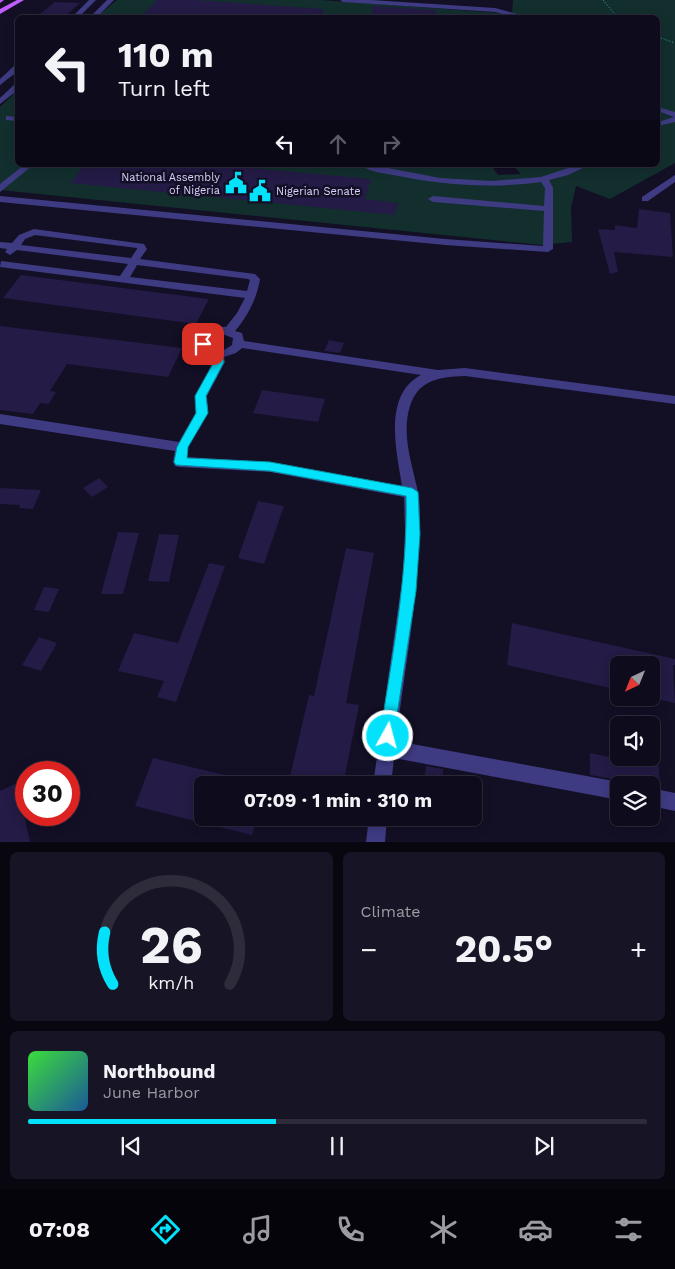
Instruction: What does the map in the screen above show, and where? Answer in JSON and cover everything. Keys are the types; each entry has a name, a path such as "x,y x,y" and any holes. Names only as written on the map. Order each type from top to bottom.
{"main road":[{"path":"0,12 21,0"}],"street":[{"path":"77,15 94,0"},
{"path":"343,0 495,10 516,15"},
{"path":"95,15 110,1"},
{"path":"0,83 15,70"},
{"path":"0,74 15,75"},
{"path":"0,102 15,88"},
{"path":"660,110 675,115"},
{"path":"660,123 675,119"},
{"path":"0,189 27,167"},
{"path":"373,167 424,180 486,184 544,178 579,167"},
{"path":"0,198 548,249 549,188 544,178"},
{"path":"645,199 675,178"},
{"path":"433,199 536,209 549,208"},
{"path":"123,279 142,248 141,246 34,232 25,234 1,265 250,295"},
{"path":"0,245 251,276 254,279 250,295 238,322 229,331"},
{"path":"239,344 238,336 229,331 216,331 204,340 203,344 207,350 217,354 229,352 239,344 437,373 465,372 675,400"},
{"path":"217,354 219,362 201,396 202,413 182,447 180,462 270,466 412,492"},
{"path":"383,776 409,591 413,534 412,492 400,449 401,418 410,392 420,380 437,373"},
{"path":"0,419 182,447"},
{"path":"387,748 610,789"},
{"path":"660,800 675,802"},
{"path":"374,842 377,826"}],"path":[{"path":"603,0 616,15"},
{"path":"660,38 675,43"}],"green space":[{"path":"117,0 320,0 512,14 513,0 675,0 675,163 610,199 576,186 571,208 572,242 542,245 0,190 0,107 15,93 15,167 492,167 498,175 521,174 515,167 660,167 660,15 98,15"}],"building":[{"path":"157,0 195,0 323,9 323,15 143,15"},
{"path":"55,2 80,3 66,15 39,15"},
{"path":"372,6 436,10 435,15 371,15"},
{"name":"Nigerian Senate","path":"82,167 240,167 371,179 365,199 398,203 395,215 70,183"},
{"path":"639,209 670,213 673,257 614,252 618,272 610,274 598,229 615,230 615,225 637,228"},
{"path":"21,275 209,299 196,324 3,298"},
{"path":"0,326 182,348 168,377 67,364 50,391 56,392 49,404 40,403 33,414 0,410"},
{"path":"329,340 344,343 340,353 324,351"},
{"path":"262,390 325,399 318,422 253,413"},
{"path":"99,478 108,487 92,497 83,488"},
{"path":"0,488 41,490 33,509 19,508 20,505 0,504"},
{"path":"258,501 284,506 264,564 238,558"},
{"path":"118,532 139,533 123,594 101,594"},
{"path":"159,534 179,535 169,582 148,581"},
{"path":"346,548 374,553 346,703 359,705 345,776 290,776 309,695 314,696"},
{"path":"209,563 225,566 176,702 157,697 164,681 118,671 134,633 178,643"},
{"path":"44,587 59,589 49,612 34,610"},
{"path":"512,623 675,659 675,665 673,665 675,703 660,700 660,656 610,656 610,688 507,665"},
{"path":"39,637 57,643 41,671 22,665"},
{"path":"590,753 610,757 610,766 659,766 659,776 610,776 610,778 590,775"},
{"path":"153,758 229,776 194,776 194,821 135,806"},
{"path":"426,766 443,769 443,776 425,776"},
{"path":"15,784 15,826 26,826 30,842 0,842 0,791"},
{"path":"216,826 255,826 252,835"}],"place":[{"name":"National Assembly of Nigeria","path":"236,183"},
{"name":"Nigerian Senate","path":"260,191"}],"route":[{"path":"203,344 211,353 217,354 219,362 201,396 202,413 182,447 180,462 270,466 412,492 413,534 409,591 388,736"}]}
